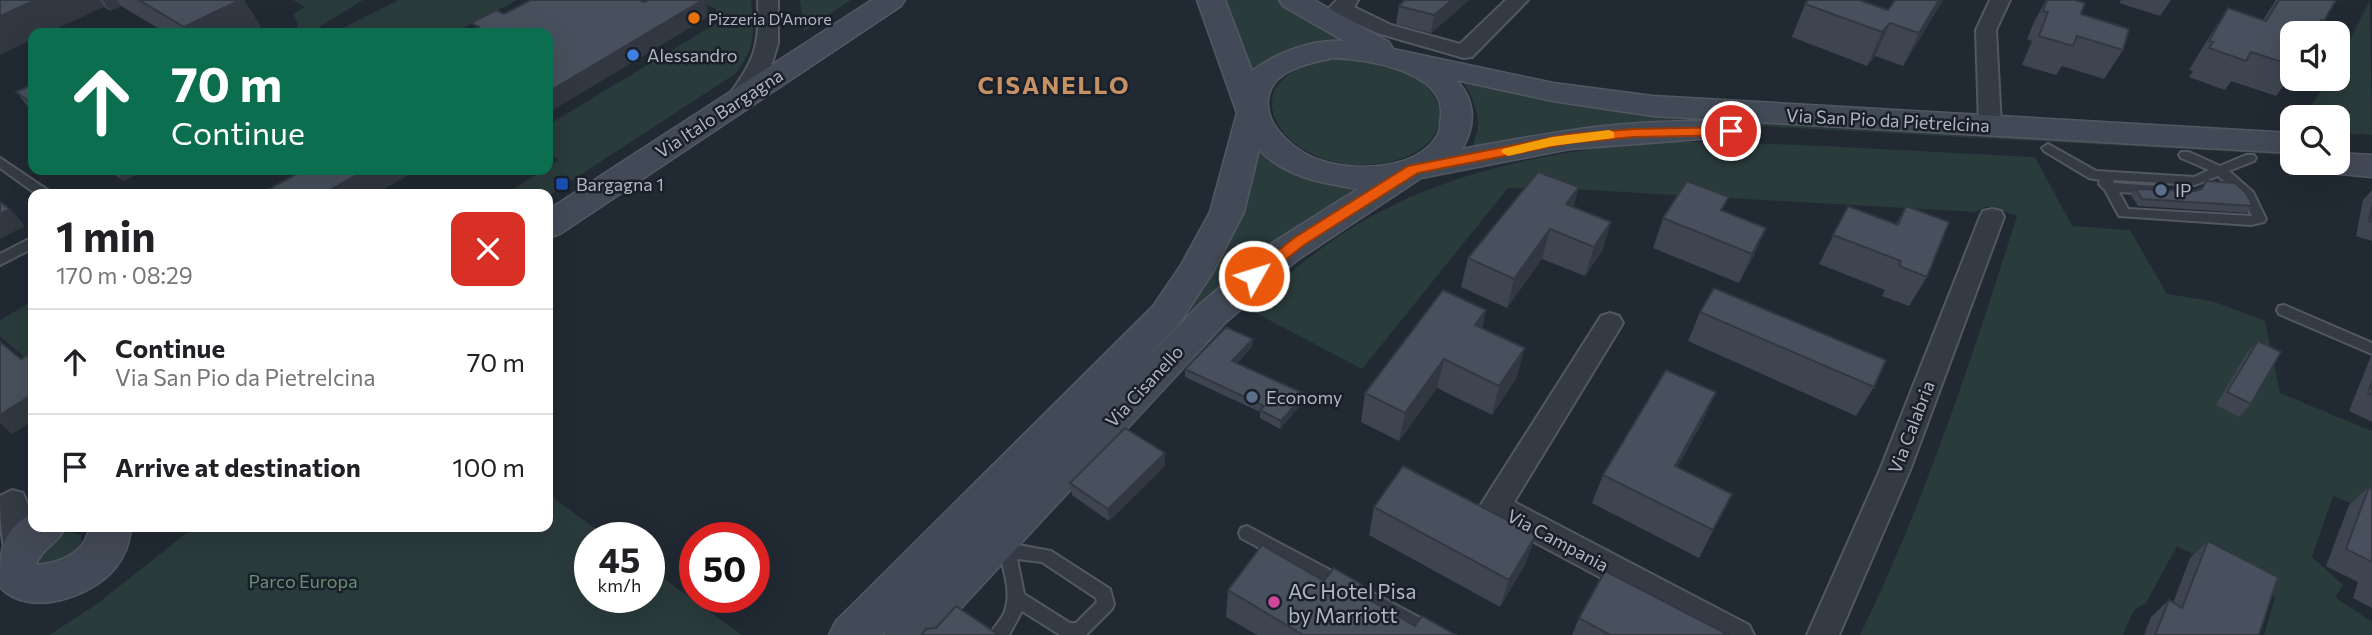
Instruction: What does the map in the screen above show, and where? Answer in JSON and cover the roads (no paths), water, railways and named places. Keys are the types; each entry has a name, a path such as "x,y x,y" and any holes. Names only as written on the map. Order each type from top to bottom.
{"main road":[{"path":"1293,0 1399,58 1440,82 1452,99 1457,125 1450,143 1435,158 1411,170 1387,176 1333,176 1303,167 1285,158 1264,141 1250,110 1257,85 1267,73 1301,55 1332,49 1355,49 1399,58"},
{"name":"Via San Pio da Pietrelcina","path":"1399,58 1553,92 1642,105 2280,142"},
{"name":"Via Italo Bargagna","path":"553,223 735,103"},
{"name":"Via Cisanello","path":"852,635 1166,314 1195,272 1227,212 1250,110"},
{"name":"Via San Pio da Pietrelcina","path":"1411,170 1552,142 1664,132 1765,132 2048,148 2190,168 2280,162"},
{"path":"2350,146 2372,147"},
{"path":"2350,165 2372,166"},
{"name":"Via Cisanello","path":"907,635 1222,305 1284,252 1411,170"},
{"path":"19,566 57,582 86,567 102,552 110,532"}],"street":[{"path":"735,103 758,72 770,33 768,0"},
{"name":"Via Italo Bargagna","path":"735,103 891,0"},
{"path":"1211,0 1250,110"},
{"path":"1349,1 1339,8 1384,29 1464,52 1518,0"},
{"path":"1990,126 1986,30 2000,0"},
{"path":"770,33 776,46 788,52 810,50 833,38"},
{"name":"Via Calabria","path":"1824,635 1895,470 1992,217"},
{"name":"Via Campania","path":"1610,323 1495,506 1738,635"},
{"path":"15,501 19,566"}],"lane":[{"path":"2048,148 2102,179 2190,191 2190,168"},
{"path":"0,162 37,189"},
{"path":"2102,179 2124,213 2256,221 2259,216 2236,180 2236,164"},
{"path":"0,260 28,245"},
{"path":"2284,310 2372,349"},
{"path":"1247,533 1437,635"},
{"path":"999,635 1018,599 1007,550 1045,556 1104,594 1106,604 1079,631 1067,630 1018,599"}],"place":[{"name":"Pizzeria D'Amore","path":"694,18"},
{"name":"Alessandro","path":"633,55"},
{"name":"Bargagna 1","path":"562,184"},
{"name":"IP","path":"2161,190"},
{"name":"Economy","path":"1252,397"},
{"name":"AC Hotel Pisa by Marriott","path":"1274,602"}],"district":[{"name":"CISANELLO","path":"1054,84"}],"park label":[{"name":"Parco Europa","path":"303,581"}]}
